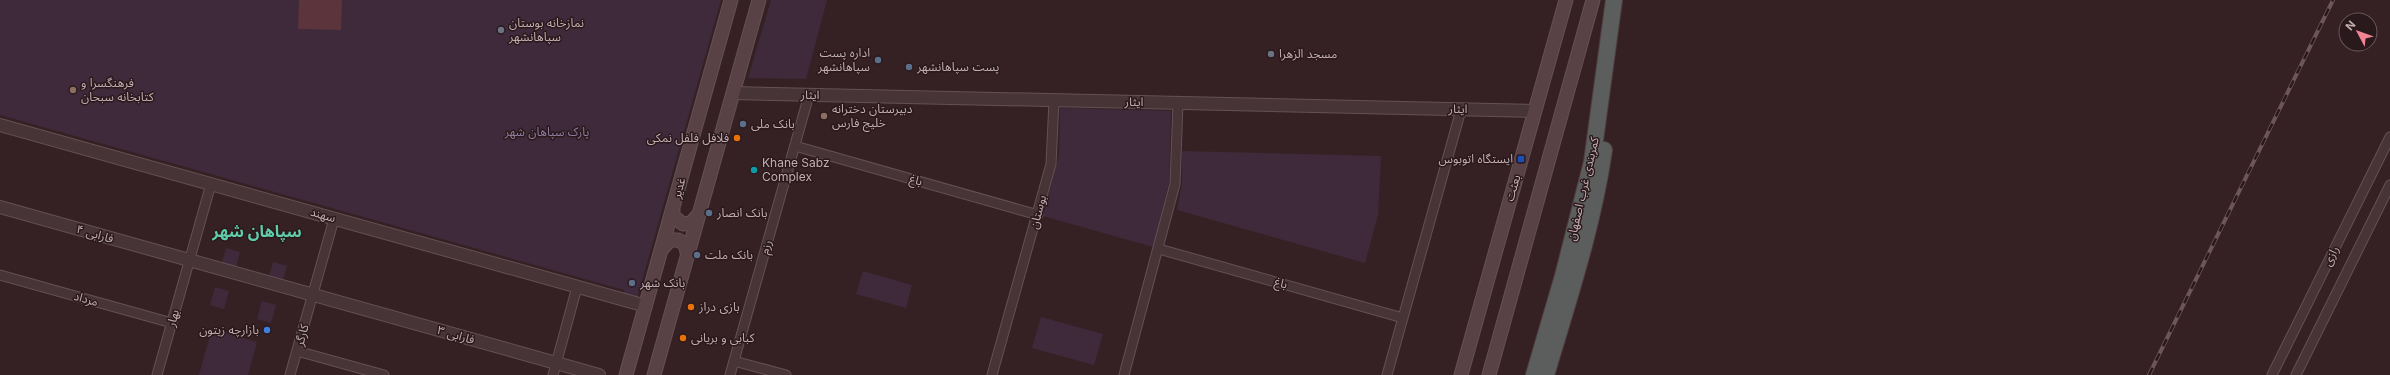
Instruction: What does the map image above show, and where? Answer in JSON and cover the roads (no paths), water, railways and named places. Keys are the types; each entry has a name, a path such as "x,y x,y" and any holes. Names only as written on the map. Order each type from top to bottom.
{"highway":[{"name":"کمربندی غرب اصفهان","path":"1534,375 1563,276 1592,162 1614,0"},
{"name":"کمربندی غرب اصفهان","path":"1546,375 1580,261 1601,174 1617,63 1624,0"}],"main road":[{"name":"غدیر","path":"626,375 731,0"},
{"path":"654,375 759,0"},
{"name":"بعثت","path":"1461,375 1566,0"},
{"path":"1489,375 1593,0"},
{"path":"673,207 676,219 683,224 694,221 699,214"},
{"path":"661,249 670,240 678,240 685,244 688,256"}],"street":[{"name":"ایثار","path":"733,93 1535,111"},
{"name":"رزم","path":"730,375 809,95"},
{"name":"بوستان","path":"992,375 1038,214 1053,154 1054,100"},
{"path":"1124,375 1160,249 1176,184 1178,103"},
{"path":"1387,375 1461,110"},
{"name":"سهند","path":"0,125 646,306"},
{"name":"رازی","path":"2272,375 2390,137"},
{"name":"باغ","path":"795,146 1038,214"},
{"name":"بهار","path":"157,375 211,184"},
{"name":"رازی","path":"2296,375 2390,185"},
{"name":"فارابی ۴","path":"0,207 312,295"},
{"name":"کارگر","path":"290,375 334,219"},
{"name":"باغ","path":"1160,249 1403,318"},
{"name":"مرداد","path":"0,275 172,323"},
{"path":"553,375 578,287"},
{"name":"فارابی ۳","path":"312,295 599,375"},
{"path":"297,351 384,375"},
{"path":"734,360 786,375"}],"railway":[{"path":"2149,375 2333,0"}],"place":[{"name":"نمازخانه بوستان سپاهانشهر","path":"501,30"},
{"name":"مسجد الزهرا","path":"1271,54"},
{"name":"اداره پست سپاهانشهر","path":"878,60"},
{"name":"پست سپاهانشهر","path":"909,67"},
{"name":"فرهنگسرا و کتابخانه سبحان","path":"73,90"},
{"name":"دبیرستان دخترانه خلیج فارس","path":"824,116"},
{"name":"بانک ملی","path":"743,124"},
{"name":"فلافل فلفل نمکی","path":"737,138"},
{"name":"ایستگاه اتوبوس","path":"1521,159"},
{"name":"Khane Sabz Complex","path":"754,170"},
{"name":"بانک انصار","path":"709,213"},
{"name":"بانک ملت","path":"697,255"},
{"name":"بانک شهر","path":"632,283"},
{"name":"بازی دراز","path":"691,307"},
{"name":"بازارچه زیتون","path":"267,330"},
{"name":"کبابی و بریانی","path":"683,338"}],"district":[{"name":"سپاهان شهر","path":"257,231"}],"park label":[{"name":"پارک سپاهان شهر","path":"547,132"}]}
